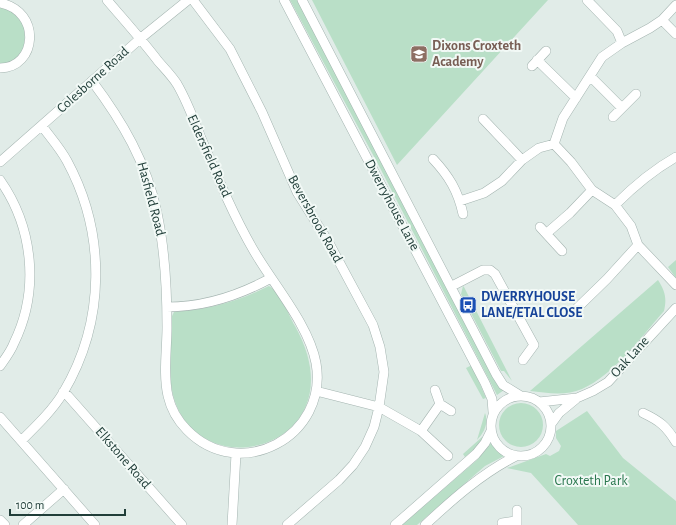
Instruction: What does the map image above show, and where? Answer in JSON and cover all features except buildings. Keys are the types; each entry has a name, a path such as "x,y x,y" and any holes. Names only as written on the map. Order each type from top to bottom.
{"street":[{"name":"Eldersfield Road","path":"107,0 141,38 176,84 223,189 253,250 296,319 313,352 316,369 316,391"},
{"name":"Colesborne Road","path":"0,162 141,38 188,0"},
{"name":"Beversbrook Road","path":"193,0 230,49 262,112 297,192 329,243 373,325 380,347 384,372 379,407 374,427 368,441 353,465 287,525"},
{"name":"Dwerryhouse Lane","path":"284,0 485,382 492,399 493,412"},
{"name":"Dwerryhouse Lane","path":"302,0 452,286 496,374 503,385 521,396"},
{"path":"586,0 617,31 622,43"},
{"path":"0,3 12,6 20,12 29,29 30,40 23,57 14,64 0,68"},
{"path":"554,144 563,118 602,57 622,43 662,20 676,6"},
{"path":"662,20 676,34"},
{"path":"546,51 535,63 576,98"},
{"path":"590,76 622,108"},
{"name":"Hasfield Road","path":"92,81 115,112 139,155 150,186 161,236 167,306 166,379 168,396 173,410 178,420 199,441 215,448 236,454"},
{"path":"613,117 636,94"},
{"path":"483,119 522,160"},
{"path":"21,441 45,416 63,392 82,354 90,329 96,300 95,247 91,223 66,160 42,126"},
{"path":"460,201 484,193 502,181 522,160 539,148 554,144"},
{"path":"554,144 571,162 592,190 615,205 631,226 638,245 676,285"},
{"path":"615,205 636,184 660,166 676,157"},
{"path":"433,159 448,175 460,201 463,214"},
{"path":"0,180 11,196 22,222 29,250 30,270 29,294 24,318 14,343 0,366"},
{"path":"562,251 543,230 570,213 592,190"},
{"path":"572,313 607,279 638,245"},
{"path":"452,286 483,270 490,270 495,274 534,345 523,360"},
{"path":"167,306 213,302 235,295 271,278"},
{"name":"Oak Lane","path":"551,424 559,413 577,398 608,382 676,308"},
{"path":"436,390 440,404 451,411"},
{"path":"232,525 236,454 257,452 269,448 289,437 306,416 316,391 379,407 421,431 448,456"},
{"name":"Elkstone Road","path":"63,392 182,525"},
{"path":"394,525 476,454 485,443 491,431 493,412 504,401 521,396 539,402 549,416 551,424 550,434 545,443 536,452 516,456 495,466 476,480 425,525"},
{"name":"Oak Lane","path":"539,402 577,398"},
{"path":"421,431 440,404"},
{"path":"643,413 660,421 669,430 676,442"},
{"path":"0,417 95,525"},
{"path":"491,431 500,448 516,456"},
{"path":"23,525 64,489"},
{"path":"502,523 517,523 516,510"},
{"path":"0,520 5,525"}],"green space":[{"path":"290,0 299,0 504,390 497,395 379,166"},
{"name":"Dixons Croxteth Academy","path":"312,0 548,0 397,165"},
{"path":"0,6 5,6 24,23 25,39 20,55 9,62 0,65"},
{"path":"676,260 676,278 668,267"},
{"path":"658,280 665,295 664,311 616,365 605,375 594,383 570,393 543,393 530,391"},
{"path":"269,286 281,299 295,326 310,367 308,401 292,426 268,442 240,447 212,442 188,425 173,395 170,376 172,316 174,312 200,309 223,304"},
{"path":"463,286 512,381 504,371 501,371 461,294"},
{"path":"472,366 486,398 483,399 466,368"},
{"path":"521,403 533,407 539,413 543,425 539,437 533,443 521,447 509,443 503,437 499,425 503,413 509,407"},
{"name":"Croxteth Park","path":"587,411 623,458 676,501 676,525 578,525 531,473 507,468 546,454 550,456 559,451 561,446 556,438 556,431"},
{"path":"485,413 485,428 477,440"},
{"path":"482,437 484,438 477,447 465,457 463,454"},
{"path":"492,442 499,451 506,455 485,466 417,525 402,525 477,460"}],"place":[{"name":"Dixons Croxteth Academy","path":"419,54"},
{"name":"DWERRYHOUSE LANE/ETAL CLOSE","path":"468,305"}]}
